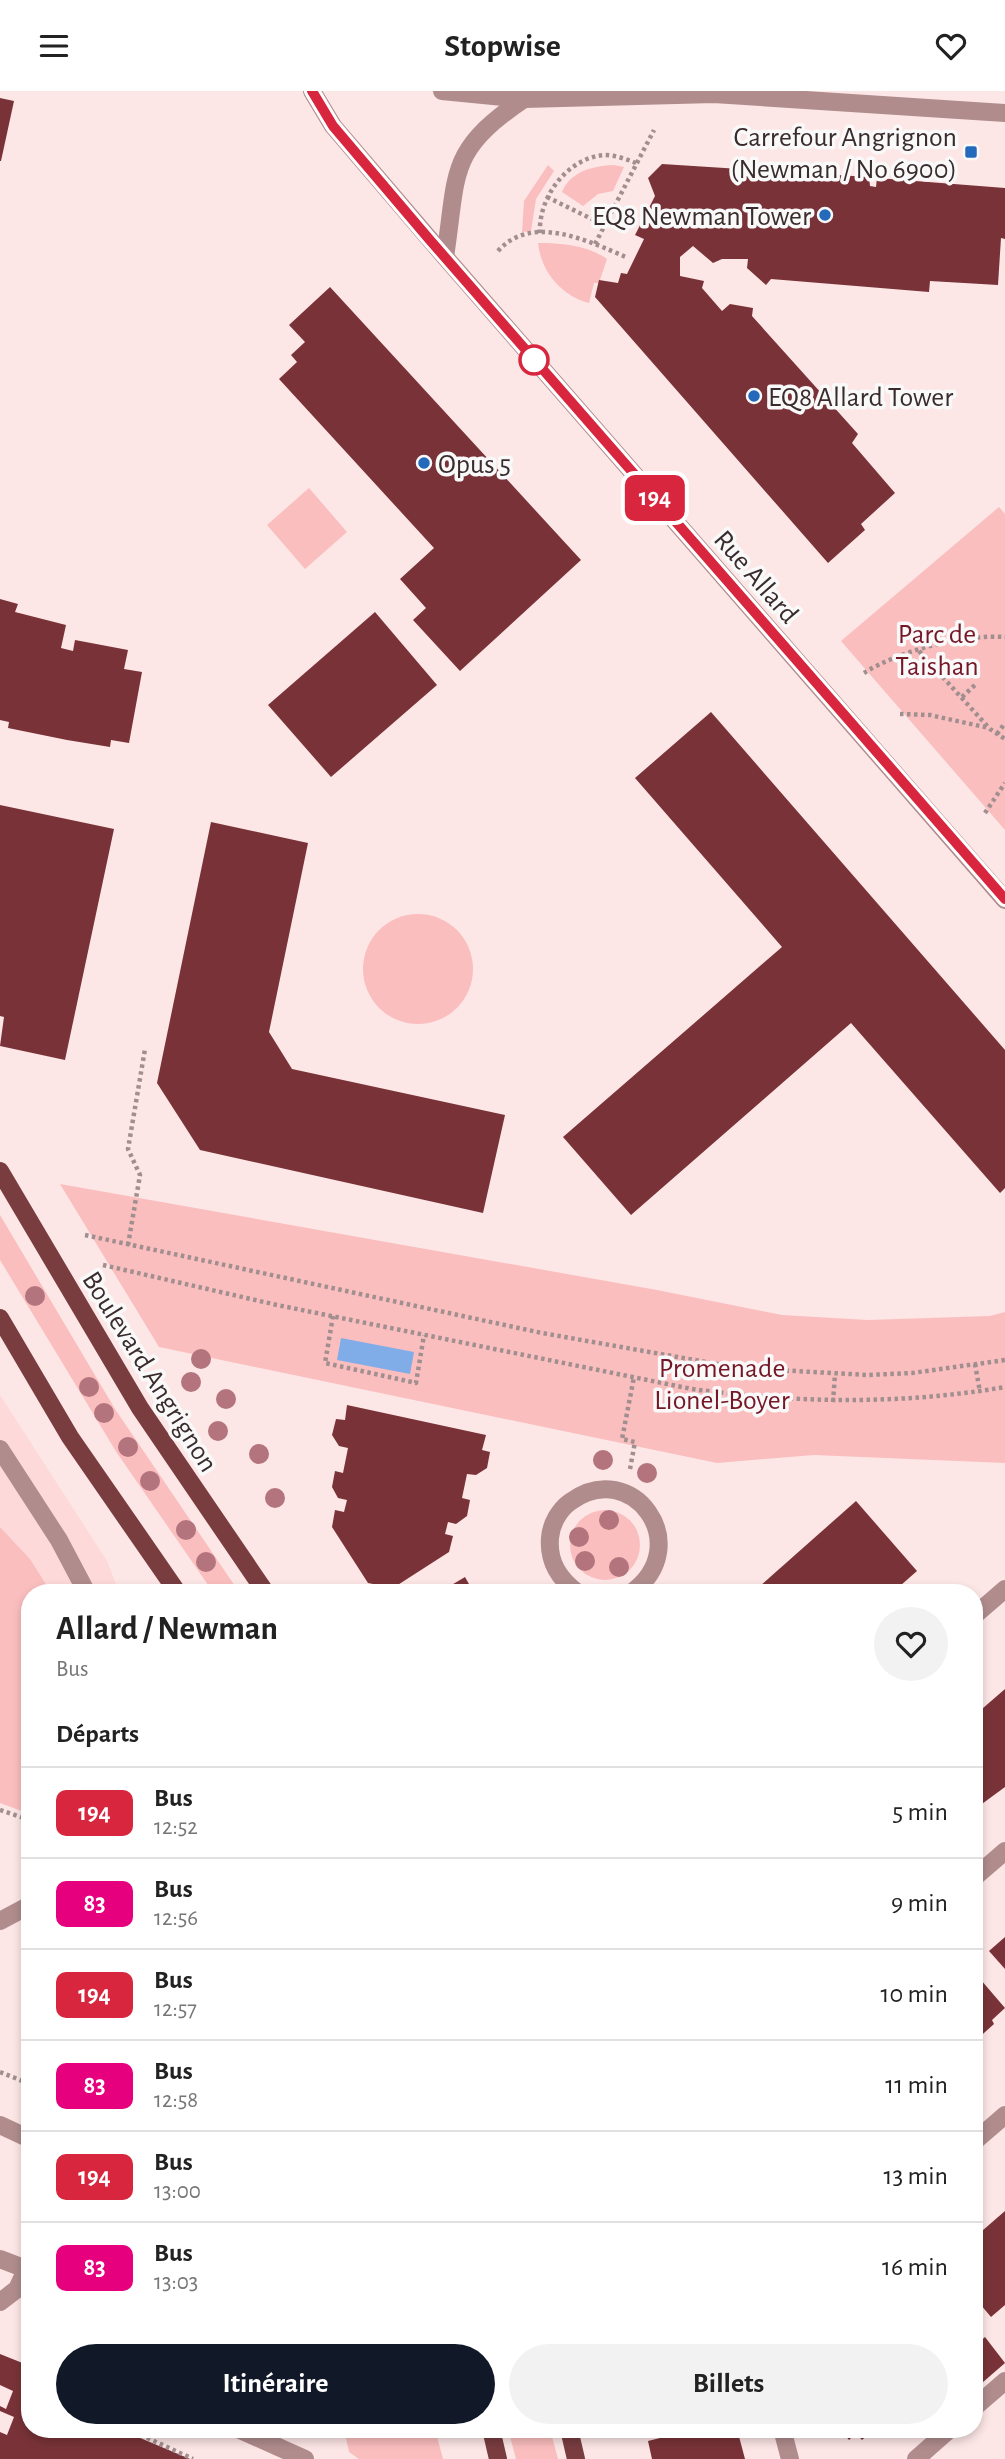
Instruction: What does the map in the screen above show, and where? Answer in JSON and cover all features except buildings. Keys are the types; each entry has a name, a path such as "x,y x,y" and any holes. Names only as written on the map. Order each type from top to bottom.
{"main road":[{"name":"Boulevard Angrignon","path":"0,1171 140,1408 260,1584"},
{"path":"0,1318 70,1437 172,1584"},
{"path":"493,2438 498,2459"},
{"path":"571,2438 576,2459"}],"street":[{"name":"Rue Allard","path":"312,91 333,126 445,257 1005,899"},
{"path":"442,91 524,99 706,93 1005,113"},
{"path":"445,257 458,169 467,147 492,121 524,99"},
{"path":"0,1449 59,1540 82,1584"},
{"path":"565,1584 550,1553 555,1519 565,1505 579,1495 596,1490 613,1490 630,1495 643,1505 654,1519 659,1536 659,1553 654,1569 644,1584"},
{"path":"983,1608 1005,1590"},
{"path":"983,1870 1005,1851"},
{"path":"0,1921 21,1910"},
{"path":"983,2134 1005,2115"},
{"path":"0,2125 21,2135"},
{"path":"0,2259 21,2264"},
{"path":"0,2302 17,2290 21,2281"},
{"path":"983,2400 1005,2381"},
{"path":"269,2438 305,2459"},
{"path":"784,2438 790,2459"},
{"path":"916,2459 940,2438"}],"path":[{"path":"595,244 654,130"},
{"path":"540,233 547,197 572,167 589,158 604,155 636,163"},
{"path":"547,197 604,225"},
{"path":"498,251 505,243 540,233 566,233 626,257"},
{"path":"864,673 888,658 918,650 981,638 1005,637"},
{"path":"918,650 990,729 1005,740"},
{"path":"962,697 975,685"},
{"path":"900,714 930,715 990,729"},
{"path":"997,734 1005,723"},
{"path":"985,813 1005,783"},
{"path":"128,1245 140,1175 128,1149 145,1049"},
{"path":"85,1235 647,1353 740,1368 835,1374 912,1373 1005,1360"},
{"path":"103,1265 424,1335 634,1377 754,1397 833,1402 918,1399 1005,1388"},
{"path":"333,1316 325,1363 416,1383 424,1335"},
{"path":"975,1364 980,1392"},
{"path":"833,1402 835,1374"},
{"path":"629,1474 635,1442 622,1439 634,1377"},
{"path":"0,1810 21,1817"},
{"path":"0,2072 21,2080"},
{"path":"147,2438 192,2459"}],"shaded area":[{"path":"0,1395 107,1561 116,1584 46,1584 30,1559 0,1527"}],"green space":[{"path":"548,165 554,171 536,199 531,231 522,232 524,201"},
{"path":"614,165 624,167 613,191 598,194 583,206 562,192 577,174"},
{"path":"538,243 574,246 607,259 599,283 594,283 589,303 570,295 554,281 543,264"},
{"path":"309,488 347,532 305,569 267,525"},
{"name":"Parc de Taishan","path":"999,507 1005,514 1005,830 841,641"},
{"path":"418,914 439,918 457,930 469,948 473,969 469,990 457,1008 439,1020 418,1024 397,1020 379,1008 367,990 363,969 367,948 379,930 397,918"},
{"name":"Promenade Lionel-Boyer","path":"60,1184 657,1290 782,1315 868,1320 990,1316 1005,1312 1005,1463 814,1455 717,1463 159,1347"},
{"path":"0,1215 115,1409 234,1584 207,1584 117,1453 0,1260"},
{"path":"605,1510 624,1516 634,1526 640,1545 634,1564 624,1574 605,1580 586,1574 576,1564 570,1545 576,1526 586,1516"},
{"path":"0,1527 30,1559 46,1584 21,1584 21,1811 0,1803"},
{"path":"346,2438 437,2438 443,2459 359,2459 349,2452"},
{"path":"510,2438 552,2438 558,2459 516,2459"}],"water":[{"path":"341,1338 414,1352 410,1374 337,1360"}],"bus line":[{"name":"194","path":"312,91 333,126 429,239 1005,899"}],"place":[{"name":"Carrefour Angrignon (Newman / No 6900)","path":"971,152"},
{"name":"EQ8 Newman Tower","path":"825,215"},
{"name":"EQ8 Allard Tower","path":"754,396"},
{"name":"Opus 5","path":"424,463"}]}
